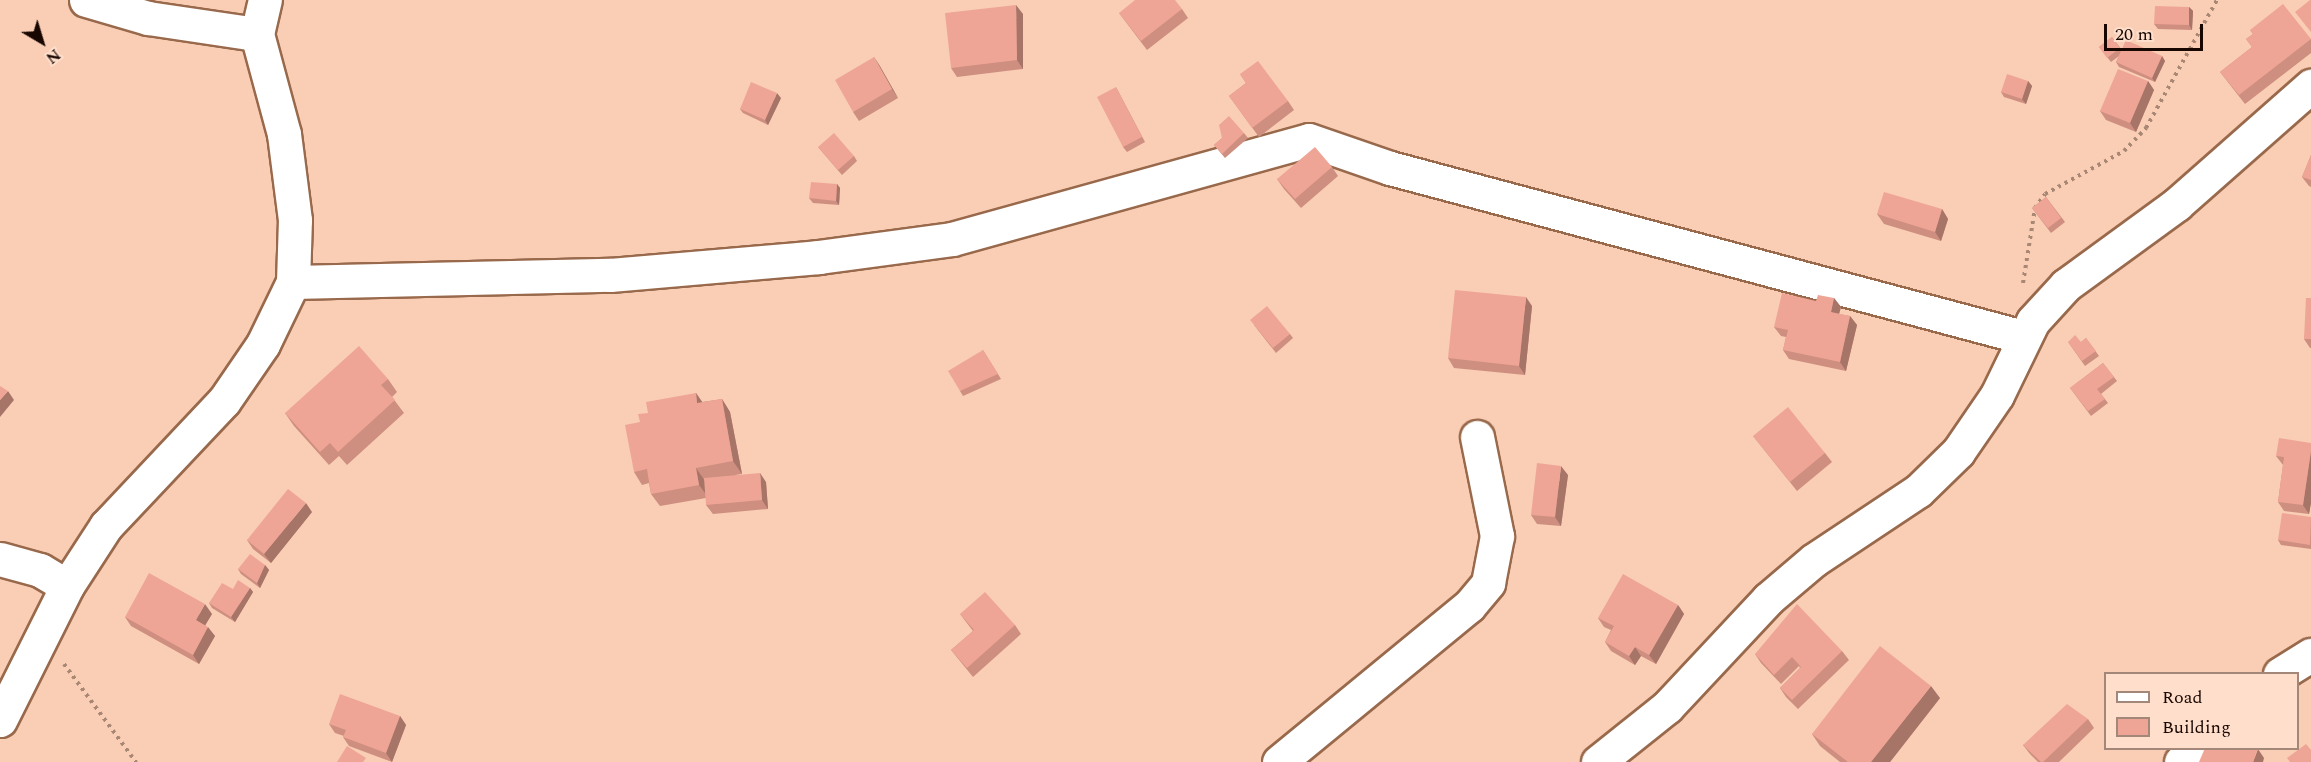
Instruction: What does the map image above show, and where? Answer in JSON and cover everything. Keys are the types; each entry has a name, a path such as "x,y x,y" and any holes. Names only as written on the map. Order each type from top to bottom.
{"street":[{"path":"86,0 148,18 257,34"},
{"path":"0,720 44,641 67,586 106,526 224,401 263,344 293,282 295,220 284,134 257,34 265,0"},
{"path":"1598,762 1667,707 1776,593 1814,560 1918,491 1958,452 1997,395 2028,329 2066,285 2177,204 2311,86"},
{"path":"293,282 610,275 831,256 952,238 1309,140 1390,168 2028,329"},
{"path":"1279,762 1469,606 1488,583 1497,536 1477,437"},
{"path":"0,559 40,570 67,586"},
{"path":"2283,672 2311,655"},
{"path":"2181,762 2192,750"}],"path":[{"path":"2028,329 2022,292 2035,208 2045,194 2124,151 2146,128 2217,0"},
{"path":"44,641 136,762"}],"building":[{"path":"1135,0 1175,0 1182,9 1141,41 1119,13"},
{"path":"2311,0 2311,32 2295,12"},
{"path":"2283,4 2311,39 2239,95 2220,72 2252,47 2246,39 2253,34 2250,30"},
{"path":"1016,5 1017,60 951,68 945,13"},
{"path":"2155,6 2189,7 2189,25 2154,24"},
{"path":"2112,37 2120,48 2107,58 2099,47"},
{"path":"2126,40 2162,56 2152,78 2116,62"},
{"path":"874,57 892,89 853,112 835,80"},
{"path":"1258,61 1288,101 1252,128 1229,96 1246,83 1240,74"},
{"path":"2118,69 2148,81 2130,123 2100,111"},
{"path":"2007,74 2028,81 2022,99 2001,92"},
{"path":"751,82 777,93 765,120 740,109"},
{"path":"1116,87 1142,137 1123,147 1097,97"},
{"path":"1229,116 1244,133 1222,154 1214,145 1222,138 1219,125"},
{"path":"834,133 854,156 838,170 818,147"},
{"path":"1315,147 1332,167 1295,199 1277,179"},
{"path":"2311,155 2311,180 2302,177"},
{"path":"811,182 837,184 836,201 809,198"},
{"path":"1884,192 1942,209 1935,232 1877,214"},
{"path":"2046,197 2061,218 2048,228 2032,208"},
{"path":"1455,290 1526,297 1519,366 1448,358"},
{"path":"1782,293 1816,301 1818,295 1834,298 1831,312 1850,316 1840,362 1783,350 1788,330 1774,327"},
{"path":"2306,298 2311,298 2311,339 2304,339"},
{"path":"1267,306 1290,334 1273,348 1250,320"},
{"path":"2075,335 2081,342 2086,338 2096,351 2082,361 2068,342"},
{"path":"359,346 388,379 381,385 395,400 338,452 330,443 320,452 285,413"},
{"path":"983,350 998,374 960,391 948,371"},
{"path":"2103,363 2114,377 2097,389 2105,399 2088,411 2070,388"},
{"path":"0,386 8,391 0,400"},
{"path":"696,393 697,403 722,399 733,461 696,468 699,485 651,494 647,469 634,472 625,425 640,422 638,414 648,413 646,402"},
{"path":"1788,407 1825,453 1790,482 1753,436"},
{"path":"2279,438 2311,443 2303,505 2278,502 2284,457 2276,456"},
{"path":"1537,463 1561,466 1555,517 1531,515"},
{"path":"760,473 762,500 706,505 704,478"},
{"path":"288,489 306,503 264,554 247,540"},
{"path":"2282,513 2311,517 2310,545 2278,540"},
{"path":"250,554 265,565 257,583 238,569"},
{"path":"149,573 205,604 196,620 208,627 193,655 125,617"},
{"path":"1623,574 1678,605 1649,655 1635,647 1629,656 1605,642 1614,626 1598,618"},
{"path":"238,580 250,588 231,617 209,603 222,583 233,589"},
{"path":"985,592 1015,625 967,668 951,650 974,630 960,614"},
{"path":"1797,604 1842,651 1792,700 1780,688 1801,667 1792,657 1774,675 1755,654"},
{"path":"1880,646 1931,686 1871,762 1848,762 1812,734"},
{"path":"340,694 400,716 386,753 343,737 346,730 329,724"},
{"path":"2067,704 2088,719 2041,762 2023,745"},
{"path":"2306,744 2311,750 2311,762 2290,762 2287,758"},
{"path":"347,746 366,758 363,762 337,762"},
{"path":"2204,750 2258,750 2253,762 2199,762"}]}
